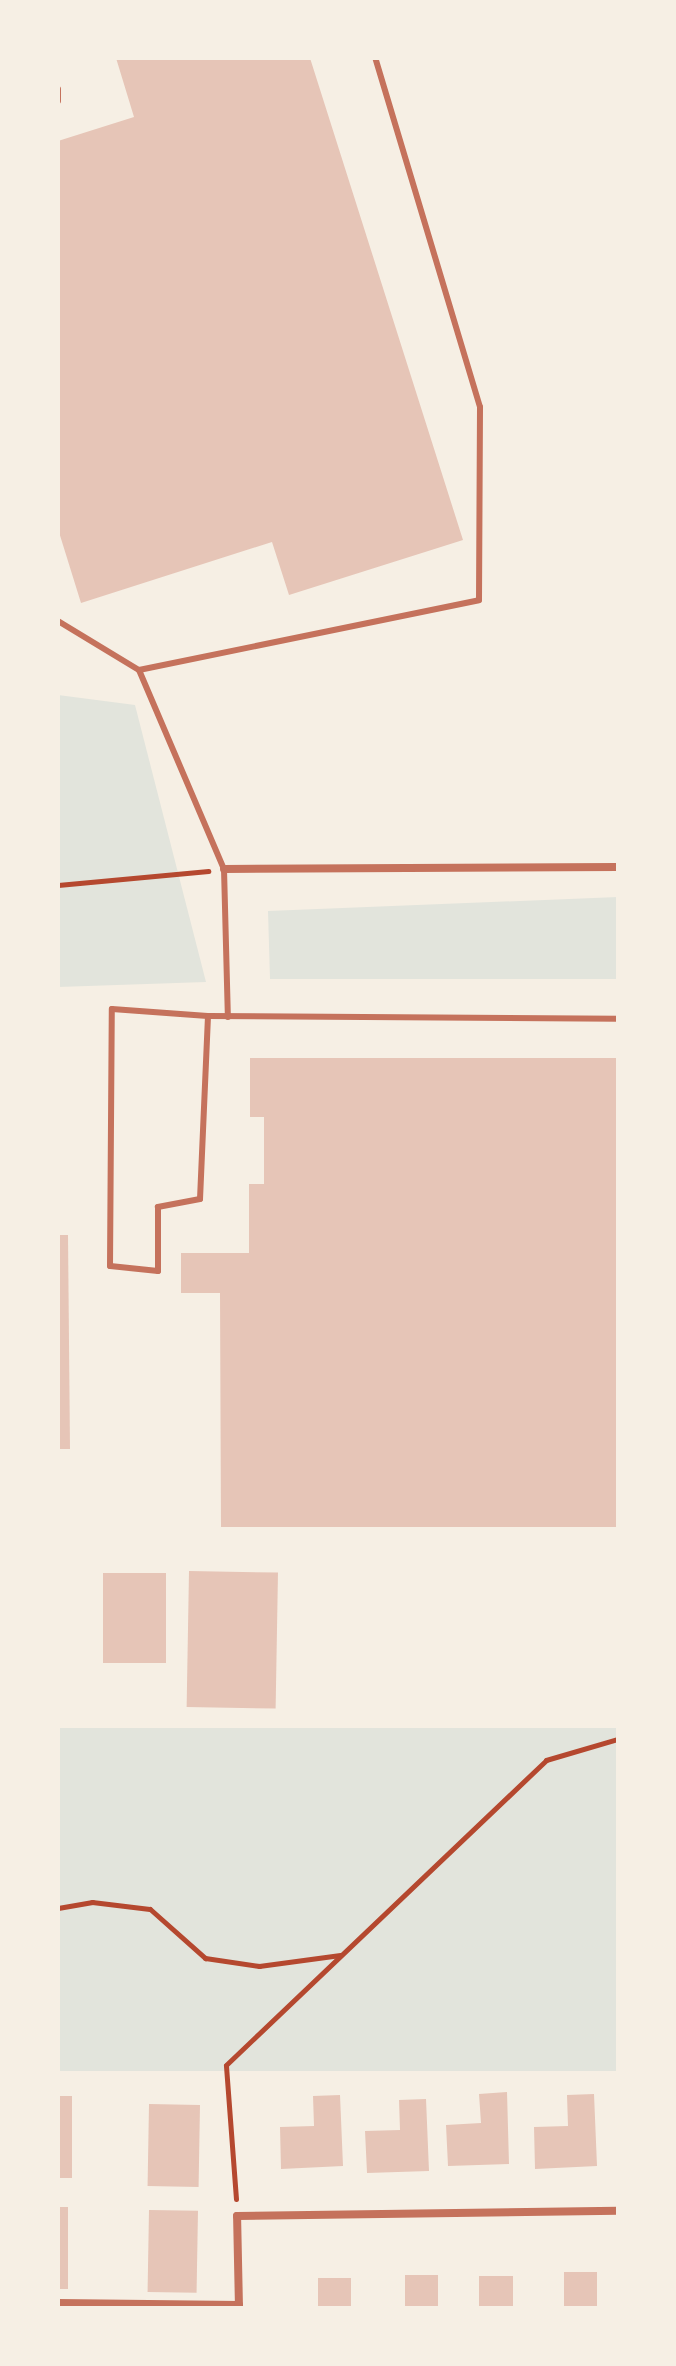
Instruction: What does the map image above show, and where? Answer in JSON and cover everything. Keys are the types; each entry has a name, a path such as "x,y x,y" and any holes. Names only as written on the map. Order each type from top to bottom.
{"street":[{"path":"224,869 618,867"},
{"path":"58,2303 239,2307 237,2216 618,2211"}],"lane":[{"path":"139,670 479,600 480,407 375,58"},
{"path":"58,89 58,101"},
{"path":"58,621 139,670 224,869 228,1017"},
{"path":"208,1016 200,1199 158,1207 158,1271 110,1266 112,1009 228,1017 618,1019"}],"path":[{"path":"58,885 224,869"},
{"path":"237,2216 226,2065 546,1760 618,1740"},
{"path":"58,1908 92,1902 150,1909 205,1958 259,1966 342,1955"}],"shaded area":[{"path":"58,695 135,705 206,982 58,987"},
{"path":"618,897 618,979 270,979 268,911"},
{"path":"58,1728 618,1728 618,2071 58,2071"}],"building":[{"path":"116,58 310,58 463,540 289,595 272,542 81,603 58,529 58,141 134,117"},
{"path":"250,1058 618,1058 618,1527 221,1527 220,1293 181,1293 181,1253 249,1253 249,1184 264,1184 264,1117 250,1117"},
{"path":"58,1235 68,1235 70,1449 58,1449"},
{"path":"189,1571 278,1573 276,1709 187,1707"},
{"path":"103,1573 166,1573 166,1663 103,1663"},
{"path":"507,2092 509,2164 448,2166 446,2125 481,2123 479,2094"},
{"path":"594,2094 597,2166 535,2169 534,2127 568,2126 567,2095"},
{"path":"340,2095 343,2166 281,2169 280,2127 314,2126 313,2096"},
{"path":"58,2096 72,2096 72,2178 58,2178"},
{"path":"426,2099 429,2171 367,2173 365,2131 400,2130 399,2100"},
{"path":"149,2104 200,2105 199,2187 148,2186"},
{"path":"58,2207 68,2207 68,2289 58,2289"},
{"path":"149,2210 198,2211 197,2293 148,2292"},
{"path":"564,2272 597,2272 597,2308 564,2308"},
{"path":"405,2275 438,2275 438,2308 405,2308"},
{"path":"479,2276 513,2276 513,2308 479,2308"},
{"path":"318,2278 351,2278 351,2308 318,2308"}]}
